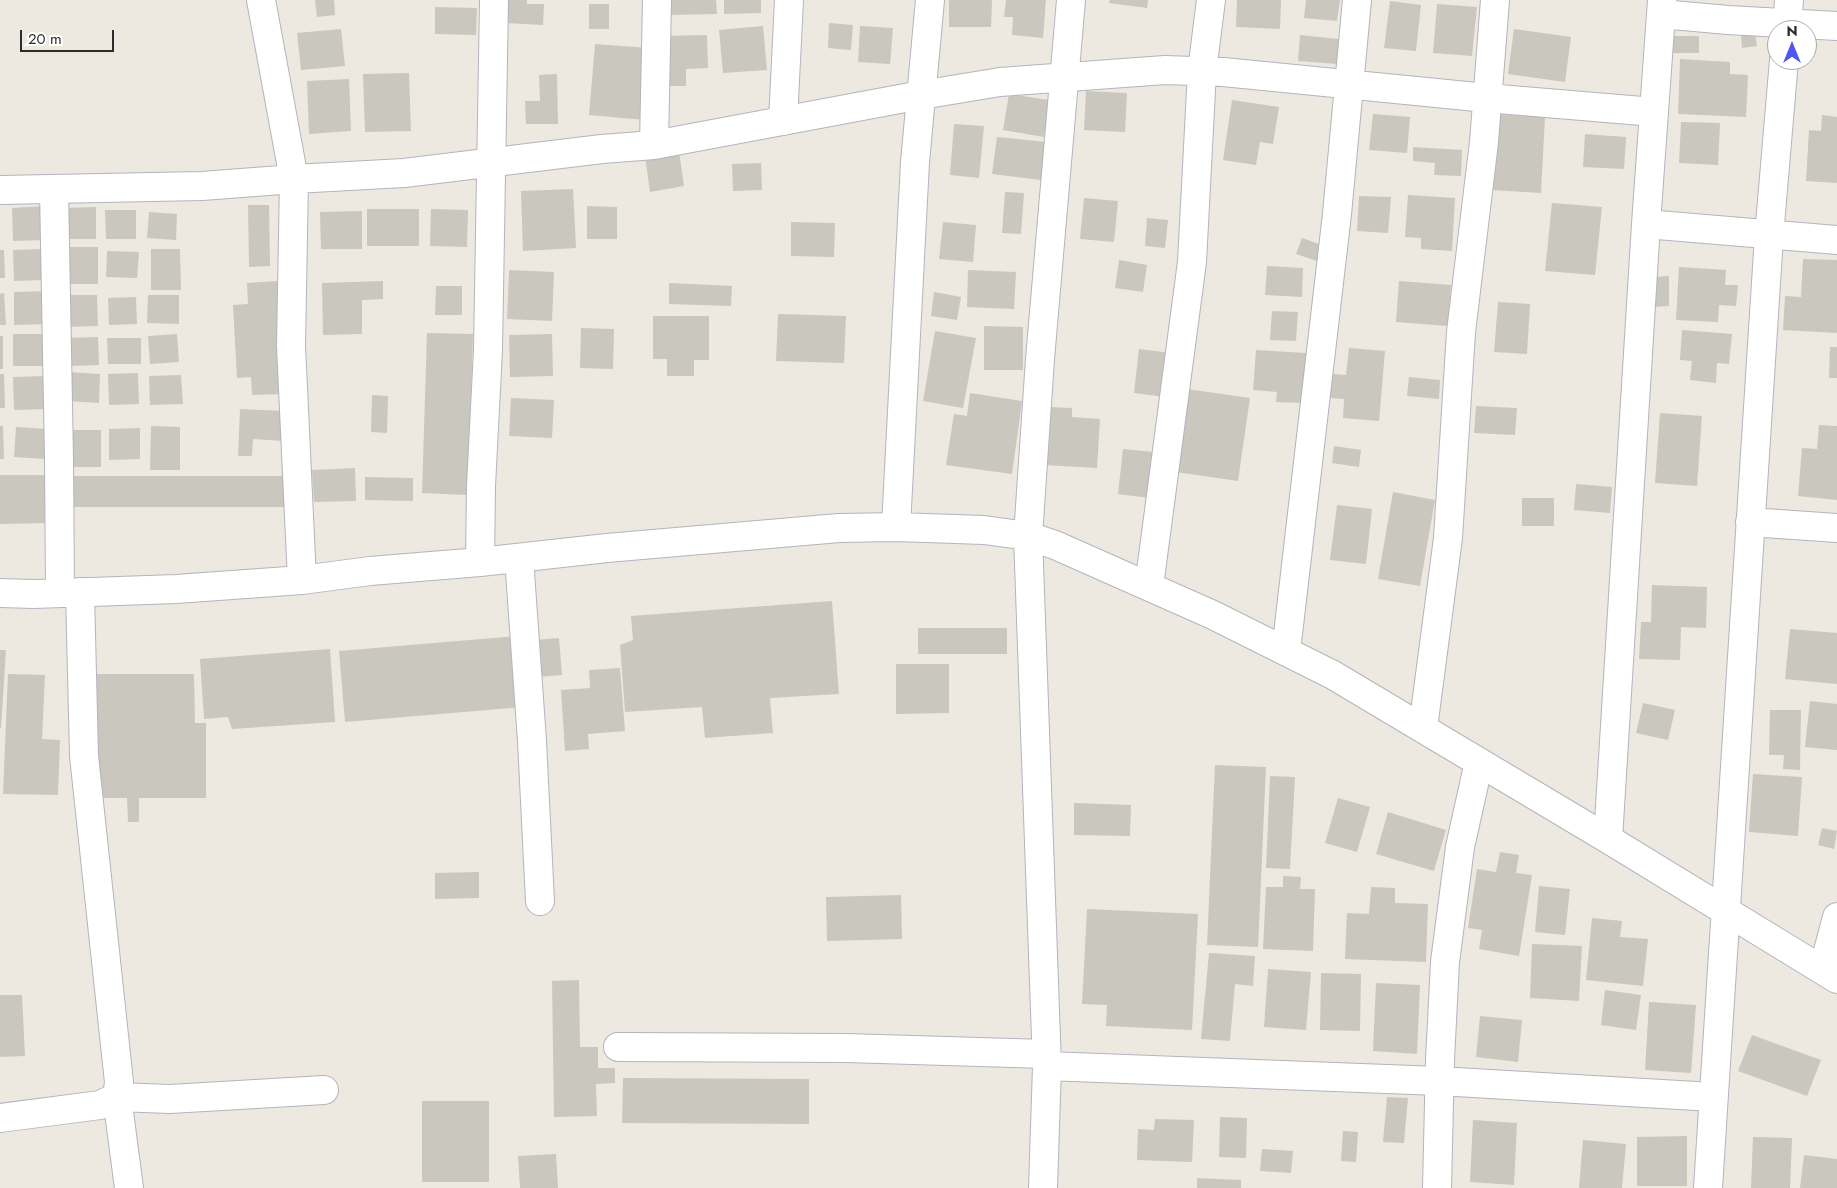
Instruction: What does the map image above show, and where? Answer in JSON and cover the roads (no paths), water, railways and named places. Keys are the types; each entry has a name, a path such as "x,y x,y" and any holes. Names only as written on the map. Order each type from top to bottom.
{"street":[{"path":"261,0 294,178 291,346 302,580"},
{"path":"480,562 481,486 488,350 494,0"},
{"path":"654,145 656,0"},
{"path":"783,121 789,0"},
{"path":"896,527 915,162 930,0"},
{"path":"1043,1188 1046,1060 1028,536 1040,359 1071,0"},
{"path":"1149,586 1192,262 1202,71 1210,0"},
{"path":"1286,651 1337,214 1357,0"},
{"path":"1423,728 1448,538 1461,332 1488,98 1495,0"},
{"path":"1608,839 1646,224 1662,7 1728,20 1787,18 1837,26"},
{"path":"0,190 202,186 294,178 404,173 602,149 654,145 1000,82 1165,70 1222,72 1654,112"},
{"path":"1708,1188 1769,236 1783,70"},
{"path":"54,189 59,459 84,756 119,1082 117,1097 129,1188"},
{"path":"1646,224 1769,236 1837,240"},
{"path":"1750,522 1837,528"},
{"path":"0,593 34,594 176,589 302,580 370,571 839,528 896,527 984,530 1028,536 1055,545 1213,615 1333,675 1726,910 1830,975 1837,918"},
{"path":"519,558 532,741 540,901"},
{"path":"1437,1188 1439,1081 1445,962 1460,847 1479,762"},
{"path":"618,1047 846,1048 1713,1097"},
{"path":"0,1118 100,1105 117,1097 170,1099 324,1090"}]}
